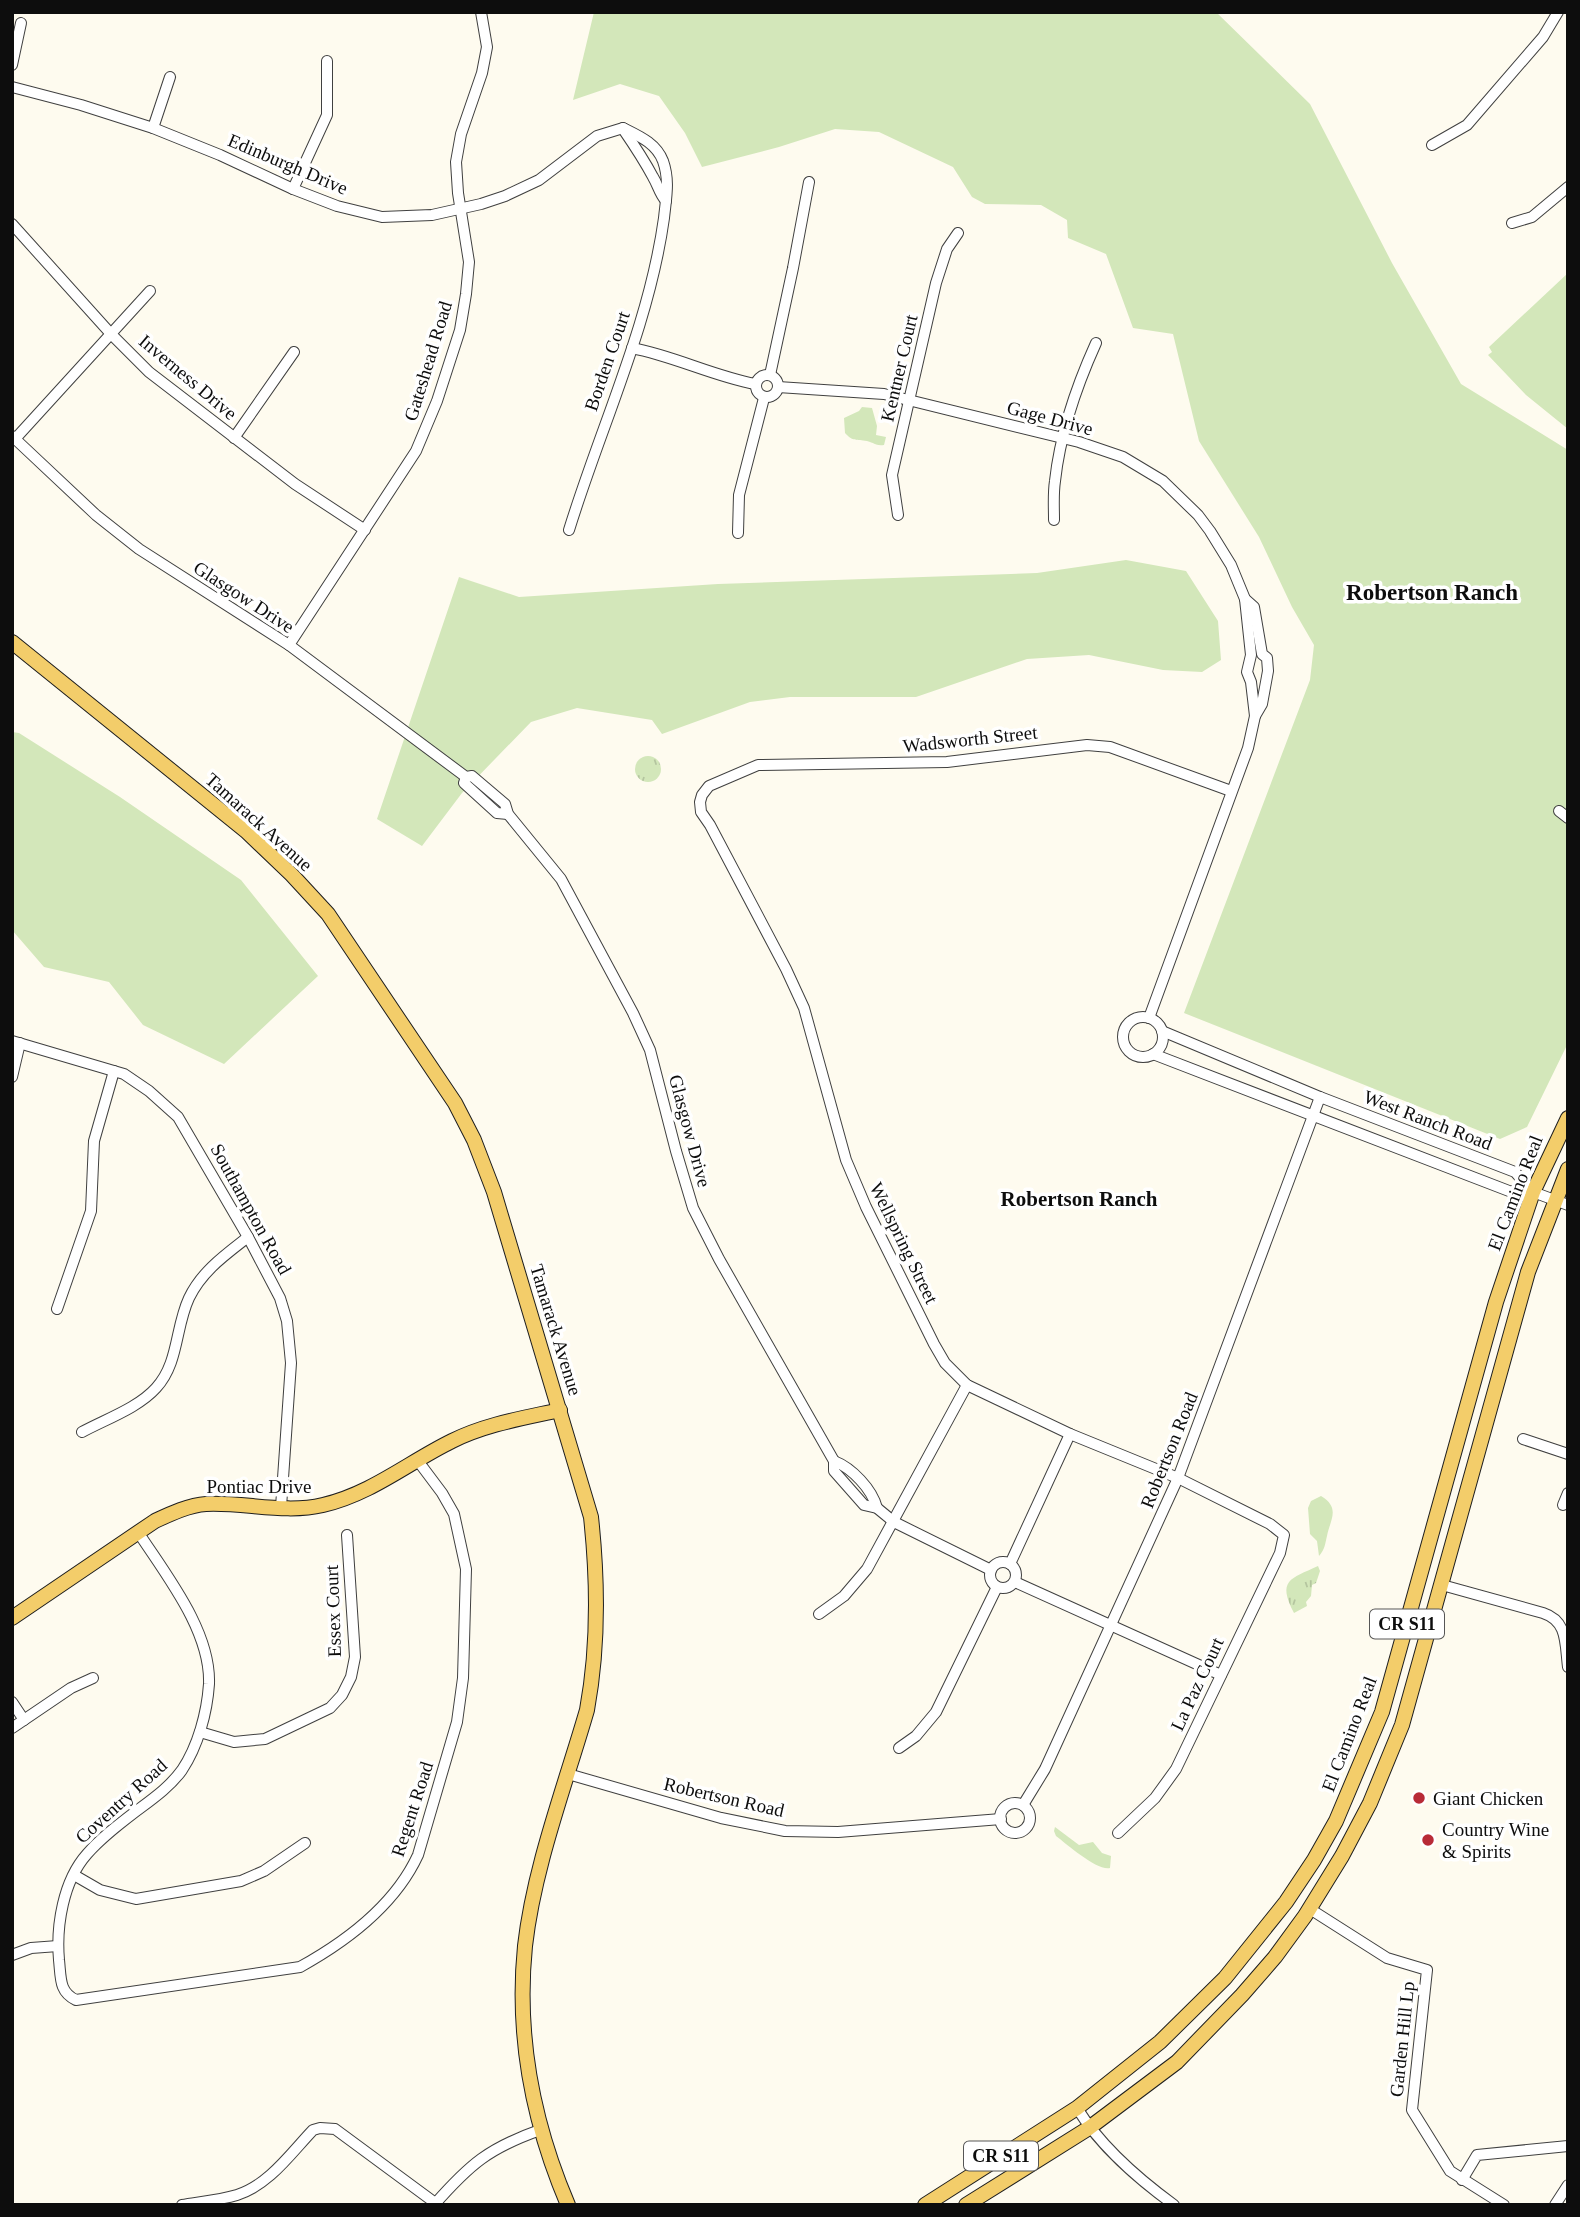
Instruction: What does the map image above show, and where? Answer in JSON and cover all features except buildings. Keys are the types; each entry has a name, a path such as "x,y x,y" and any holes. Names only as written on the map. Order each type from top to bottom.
{"main road":[{"name":"Tamarack Avenue","path":"12,642 246,831 328,914 455,1102 474,1140 494,1192 591,1517 597,1594 598,1621 591,1690 540,1872 525,1945 523,2019 531,2090 540,2130 568,2205"},
{"name":"El Camino Real","path":"925,2205 1077,2108 1160,2042 1225,1978 1286,1902 1336,1821 1382,1712 1496,1301 1533,1192 1568,1118"},
{"name":"El Camino Real","path":"966,2205 1089,2128 1177,2062 1275,1957 1310,1909 1356,1832 1402,1726 1528,1272 1561,1203 1568,1169"},
{"name":"Pontiac Drive","path":"12,1618 138,1532 170,1514 204,1504 306,1508 324,1505 362,1493 453,1440 492,1425 560,1410"}],"street":[{"name":"Gateshead Road","path":"289,645 416,451 437,401 460,330 469,262 458,192 457,149 484,60 485,29 481,12"},
{"path":"1432,145 1467,125 1542,37 1558,12"},
{"path":"12,65 21,23"},
{"path":"293,189 327,115 327,61"},
{"path":"153,128 170,77"},
{"name":"Edinburgh Drive","path":"12,87 80,104 153,128 293,189 337,206 382,217 432,215 505,196 539,180 597,136 622,128"},
{"path":"622,128 641,153 666,201"},
{"name":"Borden Court","path":"569,530 632,348 656,268 669,194 659,153 648,141 622,128"},
{"path":"654,177 665,170"},
{"path":"769,375 809,183"},
{"path":"1512,223 1532,217 1568,187"},
{"name":"Inverness Drive","path":"12,224 149,372 295,484 365,530"},
{"name":"Kentner Court","path":"898,515 892,475 936,283 947,250 958,233"},
{"path":"13,438 150,291"},
{"path":"1054,520 1054,482 1063,439 1087,362 1096,343"},
{"path":"632,348 649,351 728,379 755,384"},
{"path":"234,438 294,352"},
{"path":"769,375 776,379 778,387 775,394 764,398 758,394 755,384 759,377 769,375"},
{"name":"Gage Drive","path":"778,387 868,392 1079,442 1123,457 1169,486 1198,515 1222,548 1245,599 1245,612 1257,655 1247,672 1251,681 1255,716"},
{"path":"738,533 739,495 764,398"},
{"name":"Glasgow Drive","path":"13,438 96,515 139,550 289,645 466,777 464,783 497,813 508,814 561,879 633,1013 650,1049 693,1208 719,1259 834,1461 834,1471 864,1505 877,1508 894,1522 991,1570"},
{"name":"Gage Drive","path":"1149,1018 1248,748 1255,716 1262,704 1268,671 1267,658 1257,655"},
{"name":"Wadsworth Street","path":"709,786 758,765 947,762 1087,745 1110,747 1231,791"},
{"name":"Wellspring Street","path":"709,786 700,802 701,812 755,909 804,1008 846,1160 866,1208 934,1345 946,1363 967,1385 1070,1434 1178,1478 1270,1524 1284,1535"},
{"path":"1136,1018 1149,1018 1162,1031 1161,1044 1153,1054 1147,1056 1134,1055 1123,1040 1126,1027 1136,1018"},
{"name":"West Ranch Road","path":"1162,1031 1321,1097 1516,1172 1533,1192"},
{"path":"12,1077 16,1042"},
{"name":"Southampton Road","path":"16,1042 124,1074 149,1091 178,1117 248,1237 280,1298 287,1321 290,1363 281,1507"},
{"name":"West Ranch Road","path":"1153,1054 1509,1191 1533,1192"},
{"path":"57,1310 91,1211 94,1140 114,1071"},
{"name":"Robertson Road","path":"1023,1805 1045,1769 1178,1478 1321,1097"},
{"path":"1533,1192 1561,1203"},
{"path":"82,1432 138,1402 156,1388 173,1359 189,1299 203,1275 248,1237"},
{"path":"819,1614 844,1596 867,1569 967,1385"},
{"path":"1010,1564 1070,1434"},
{"path":"1523,1439 1568,1454"},
{"name":"Regent Road","path":"58,1946 61,1988 76,2000 300,1967 324,1954 390,1901 409,1875 418,1855 457,1722 463,1678 466,1569 454,1514 418,1461"},
{"name":"Glasgow Drive","path":"834,1461 843,1465 870,1492 877,1508"},
{"path":"848,1488 858,1480"},
{"path":"1563,1505 1568,1493"},
{"name":"Coventry Road","path":"58,1946 61,1912 74,1874 85,1856 107,1833 164,1790 182,1770 200,1732 209,1686 208,1669 193,1617 138,1532"},
{"name":"Essex Court","path":"200,1732 234,1742 265,1739 330,1708 342,1695 351,1677 355,1657 347,1535"},
{"name":"La Paz Court","path":"1118,1833 1155,1798 1177,1769 1280,1553 1284,1535"},
{"path":"1001,1562 1010,1564 1016,1570 1015,1582 1007,1588 997,1587 990,1579 991,1570 1001,1562"},
{"path":"1015,1582 1221,1675"},
{"path":"1442,1585 1558,1619 1562,1627 1568,1667"},
{"path":"899,1748 916,1735 936,1712 997,1587"},
{"path":"12,1728 71,1688 93,1678"},
{"path":"12,1702 24,1720"},
{"name":"Robertson Road","path":"568,1774 721,1818 785,1831 838,1832 1000,1819"},
{"path":"1015,1803 1028,1810 1030,1819 1022,1831 1009,1831 1000,1819 1006,1806 1015,1803"},
{"path":"74,1874 100,1890 136,1899 241,1881 264,1871 305,1843"},
{"name":"Garden Hill Lp","path":"1310,1909 1387,1958 1427,1970 1412,2110 1450,2171 1504,2205"},
{"path":"12,1955 31,1948 58,1946"},
{"path":"1077,2108 1089,2128 1135,2175 1174,2205"},
{"path":"183,2205 236,2195 248,2190 269,2177 313,2130 320,2128 335,2129 436,2204 472,2165 489,2152 540,2130"},
{"path":"1462,2180 1477,2155 1568,2146"},
{"path":"1555,2205 1568,2185"}],"green space":[{"path":"594,12 1216,12 1310,104 1392,263 1461,384 1568,450 1568,1043 1527,1127 1500,1139 1184,1013 1310,680 1314,645 1292,607 1259,537 1199,441 1173,334 1133,328 1106,254 1068,238 1067,220 1041,205 985,204 972,197 953,167 879,132 835,129 702,167 685,133 659,96 620,84 573,100"},
{"path":"1568,273 1568,429 1526,395 1488,355 1492,352 1489,347"},
{"path":"862,407 872,408 877,426 876,435 886,437 884,445 853,439 845,433 844,418"},
{"path":"1126,560 1186,571 1218,621 1221,660 1202,672 1163,670 1089,655 1027,659 916,697 790,697 750,702 662,734 652,720 577,708 531,722 462,793 422,846 377,819 459,577 519,597 718,584 1037,573"},
{"path":"12,732 19,733 120,797 241,880 318,976 224,1064 143,1025 109,982 44,967 12,930"},
{"path":"648,756 657,760 661,769 657,778 648,782 639,778 635,769 639,760"},
{"path":"1321,1496 1331,1505 1333,1514 1319,1556 1317,1541 1310,1534 1308,1508 1311,1501"},
{"path":"1318,1566 1320,1571 1316,1583 1312,1585 1307,1606 1294,1613 1287,1594 1289,1582"},
{"path":"1055,1827 1079,1845 1093,1842 1102,1853 1111,1856 1110,1868 1098,1866 1075,1851 1056,1836"}],"place":[{"name":"Giant Chicken","path":"1419,1798"},
{"name":"Country Wine & Spirits","path":"1428,1840"}],"district":[{"name":"Robertson Ranch","path":"1432,592"},
{"name":"Robertson Ranch","path":"1079,1199"}]}
